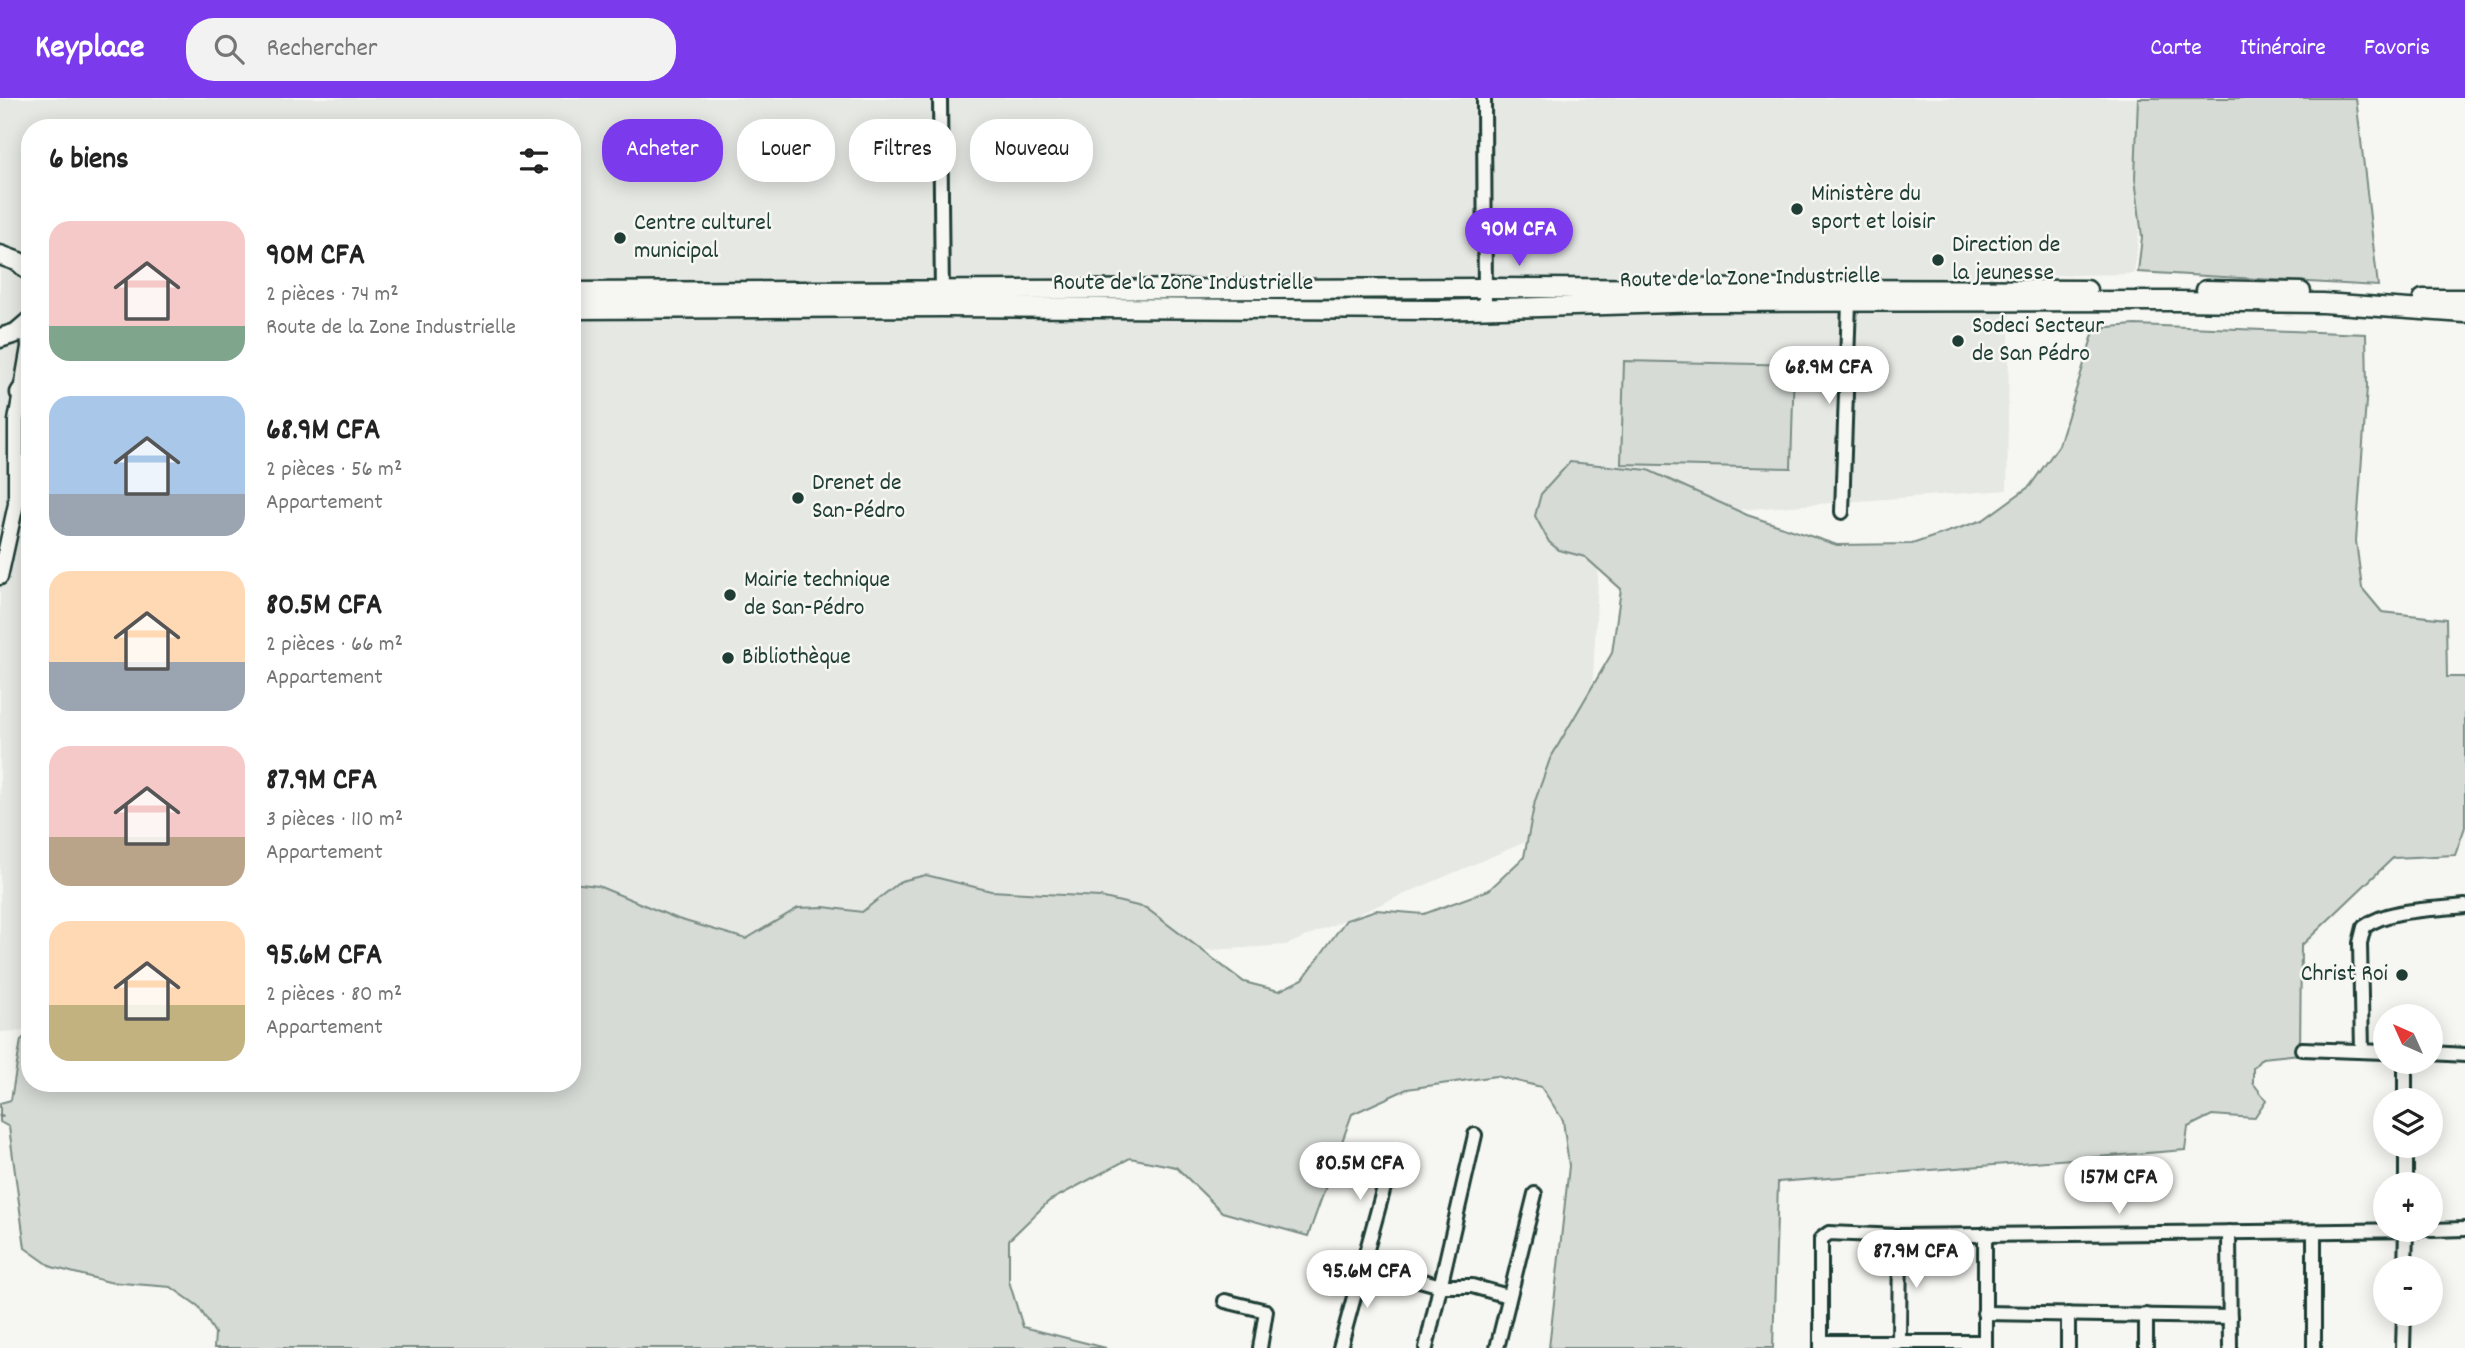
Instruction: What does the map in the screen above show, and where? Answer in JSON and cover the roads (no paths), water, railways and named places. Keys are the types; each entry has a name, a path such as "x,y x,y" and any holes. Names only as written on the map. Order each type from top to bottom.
{"main road":[{"path":"0,255 21,266"},
{"name":"Route de la Zone Industrielle","path":"581,309 942,298 1485,288 2272,290 2465,299"},
{"name":"Route de la Zone Industrielle","path":"581,292 753,293 1485,309 1704,302 2323,303 2465,313"},
{"path":"0,338 21,329"}],"street":[{"path":"940,98 942,298"},
{"path":"1484,98 1485,309"},
{"path":"1842,512 1849,302"},
{"path":"0,577 16,504 16,421 21,402"},
{"path":"0,531 4,558"},
{"path":"2362,1051 2360,943 2364,927 2375,919 2394,915 2465,906"},
{"path":"2302,1049 2373,1051"},
{"path":"2443,1054 2465,1055"},
{"path":"1426,1348 1475,1135"},
{"path":"1340,1348 1394,1151"},
{"path":"1497,1348 1535,1194"},
{"path":"2443,1230 2465,1229"},
{"path":"1985,1234 1985,1345 1821,1345 1821,1240 1824,1235 2373,1231"},
{"path":"2229,1232 2230,1348"},
{"path":"2314,1232 2314,1348"},
{"path":"1899,1343 1900,1236"},
{"path":"1362,1264 1441,1286 1472,1286 1508,1296"},
{"path":"1225,1301 1266,1311 1260,1348"},
{"path":"1984,1313 2230,1317"},
{"path":"2068,1314 2068,1348"},
{"path":"2146,1315 2146,1348"},
{"path":"2403,1348 2404,1326"}],"place":[{"name":"Ministère du sport et loisir","path":"1797,209"},
{"name":"Centre culturel municipal","path":"620,238"},
{"name":"Direction de la jeunesse","path":"1938,260"},
{"name":"Sodeci Secteur de San Pédro","path":"1958,341"},
{"name":"Drenet de San-Pédro","path":"798,498"},
{"name":"Mairie technique de San-Pédro","path":"730,595"},
{"name":"Bibliothèque","path":"728,658"},
{"name":"Christ Roi","path":"2402,975"}]}
